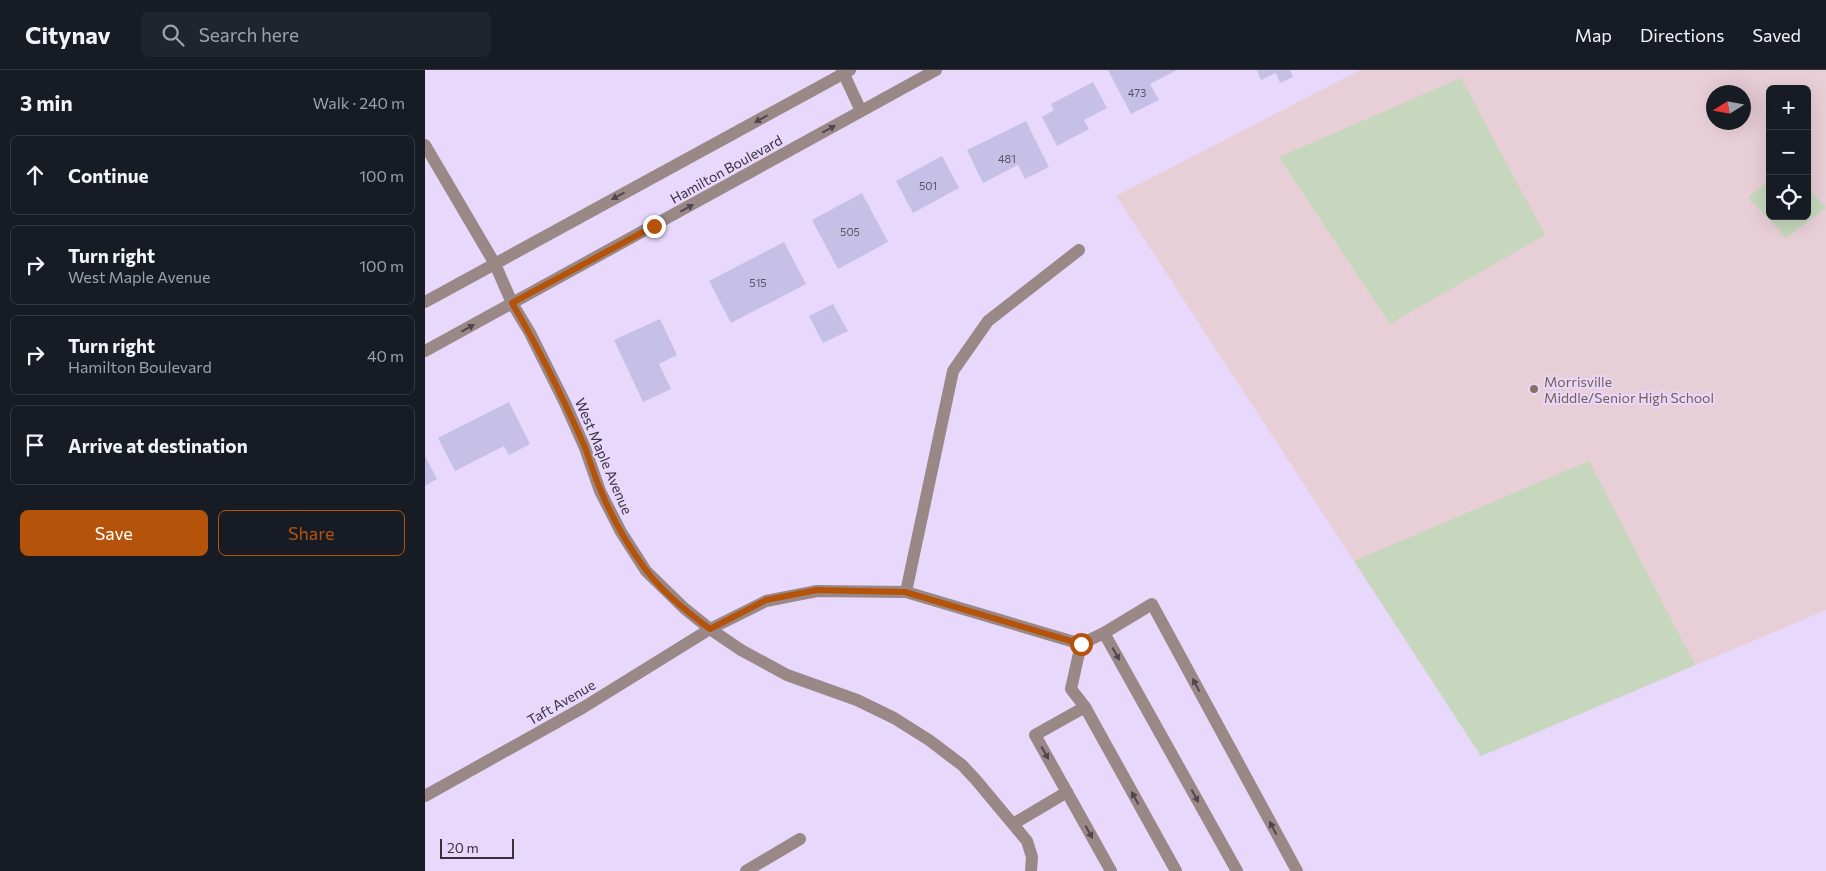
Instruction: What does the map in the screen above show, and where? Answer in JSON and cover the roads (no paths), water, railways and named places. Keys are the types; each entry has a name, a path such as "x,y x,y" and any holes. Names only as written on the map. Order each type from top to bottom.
{"street":[{"name":"Hamilton Boulevard","path":"425,352 935,70"},
{"name":"Hamilton Boulevard","path":"425,302 845,71"},
{"path":"845,71 861,111"},
{"name":"West Maple Avenue","path":"425,146 495,264 512,303 565,403 585,448 600,491 621,532 646,571 671,596 710,629 756,659 787,675 857,700 894,718 929,740 962,765 1027,842 1034,869"},
{"path":"905,592 953,372 988,322 1079,250"},
{"name":"Taft Avenue","path":"425,796 585,707 710,629 766,600 817,590 905,592 1081,644"},
{"path":"1176,871 1085,707 1071,689 1081,644 1152,604 1297,871"},
{"path":"1104,632 1237,871"},
{"path":"1085,707 1035,735 1111,871"},
{"path":"1013,824 1067,792"},
{"path":"745,871 800,839"}],"place":[{"name":"Morrisville Middle/Senior High School","path":"1534,389"}]}
